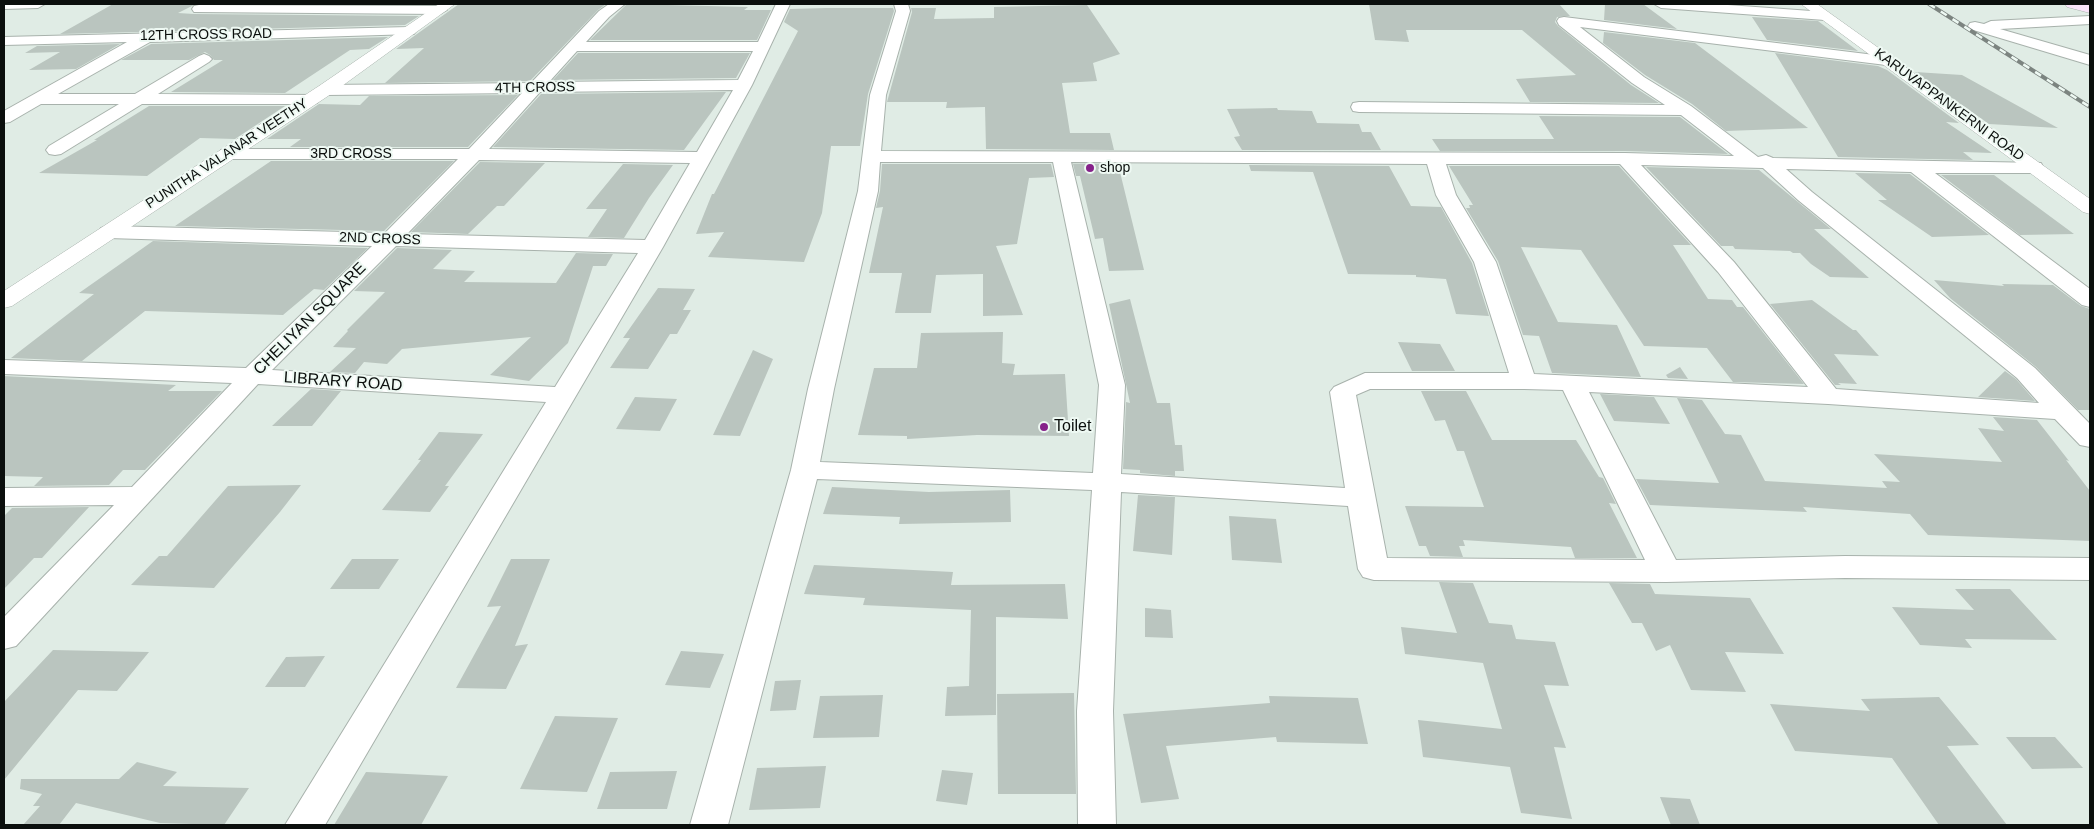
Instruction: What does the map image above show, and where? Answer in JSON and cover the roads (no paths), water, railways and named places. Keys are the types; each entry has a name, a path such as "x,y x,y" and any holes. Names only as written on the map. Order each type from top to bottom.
{"main road":[{"path":"2072,4 2090,10"}],"street":[{"path":"4,5 38,4"},
{"name":"CHELIYAN SQUARE","path":"4,637 252,376 391,239 474,154 604,14 618,4"},
{"path":"304,825 652,247 744,84 783,4"},
{"path":"709,825 805,470 821,389 868,191 878,95 903,11 901,4"},
{"path":"1661,4 1825,16"},
{"name":"KARUVAPPANKERNI ROAD","path":"1808,4 2090,208"},
{"path":"8,113 39,99 204,6 444,7"},
{"name":"PUNITHA VALANAR VEETHY","path":"4,301 318,94 444,7"},
{"path":"2090,20 1975,26 2090,60"},
{"path":"1886,60 1564,21 1638,80 1759,161 1804,196 2026,373 2062,412 2090,438"},
{"name":"12TH CROSS ROAD","path":"4,41 409,31"},
{"path":"574,47 762,46"},
{"path":"55,150 204,59"},
{"name":"4TH CROSS","path":"39,99 138,99 744,84"},
{"path":"1358,107 1685,110"},
{"name":"3RD CROSS","path":"228,154 474,154 702,158"},
{"path":"872,156 1625,159 1759,161 1916,167 2034,167"},
{"path":"1061,158 1112,385 1095,711 1097,825"},
{"path":"1435,159 1446,195 1485,262 1524,381"},
{"path":"1625,159 1726,267 1828,396"},
{"path":"1916,167 2090,300"},
{"name":"2ND CROSS","path":"108,232 652,247"},
{"name":"LIBRARY ROAD","path":"4,367 252,376 563,395"},
{"path":"2062,412 1828,396 1524,381 1365,381 1343,392 1374,569 1666,571 1845,567 2090,569"},
{"path":"1572,384 1666,571"},
{"path":"805,470 1106,482 1361,498"},
{"path":"4,497 140,496"}],"railway":[{"path":"1929,4 2090,107"}],"place":[{"name":"shop","path":"1090,168"},
{"name":"Toilet","path":"1044,427"}]}
